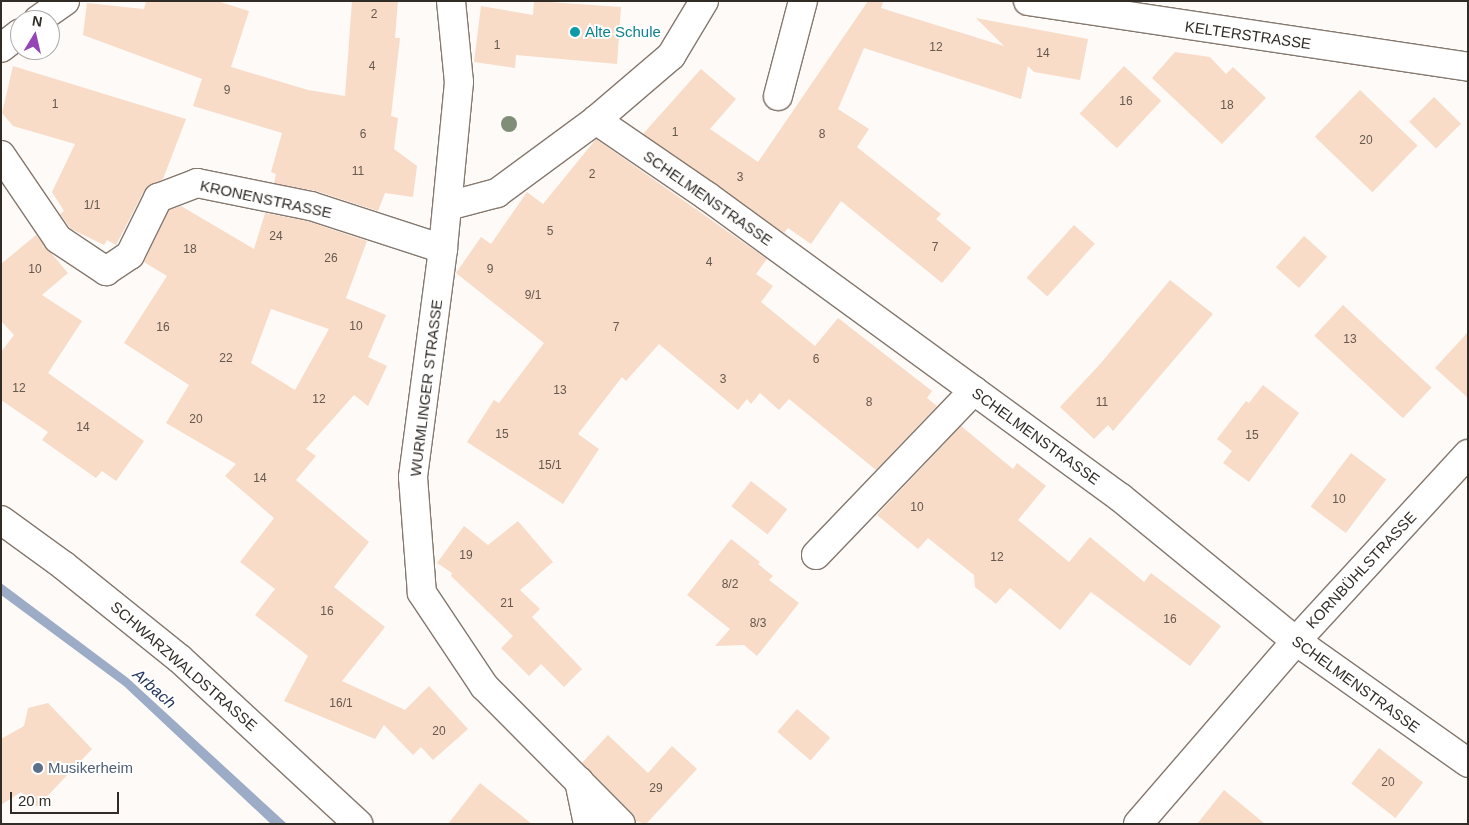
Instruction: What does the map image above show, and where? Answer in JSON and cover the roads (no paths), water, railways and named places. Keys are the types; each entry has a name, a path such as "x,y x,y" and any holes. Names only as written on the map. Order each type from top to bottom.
{"street":[{"path":"52,10 65,1"},
{"name":"WURMLINGER STRASSE","path":"451,1 459,82 448,206 414,477 422,593 484,686 621,824"},
{"path":"448,206 497,193 596,120 671,56 704,1"},
{"path":"778,96 803,1"},
{"name":"KELTERSTRASSE","path":"1028,1 1468,67"},
{"name":"SCHELMENSTRASSE","path":"596,120 974,390 1121,498 1296,641 1468,763"},
{"name":"KRONENSTRASSE","path":"1,155 58,239 106,271 130,255 158,198 197,183 311,206 443,249"},
{"path":"816,555 974,390"},
{"name":"KORNBÜHLSTRASSE","path":"1138,824 1296,641 1468,454"},
{"name":"SCHWARZWALDSTRASSE","path":"1,520 63,565 180,659 358,824"},
{"path":"579,782 588,824"}],"water":[{"path":"1,583 128,678 287,824 271,824 124,686 1,595"}],"place":[{"name":"Alte Schule","path":"575,32"},
{"name":"Musikerheim","path":"38,768"}],"water label":[{"name":"Arbach","path":"154,689"}]}
